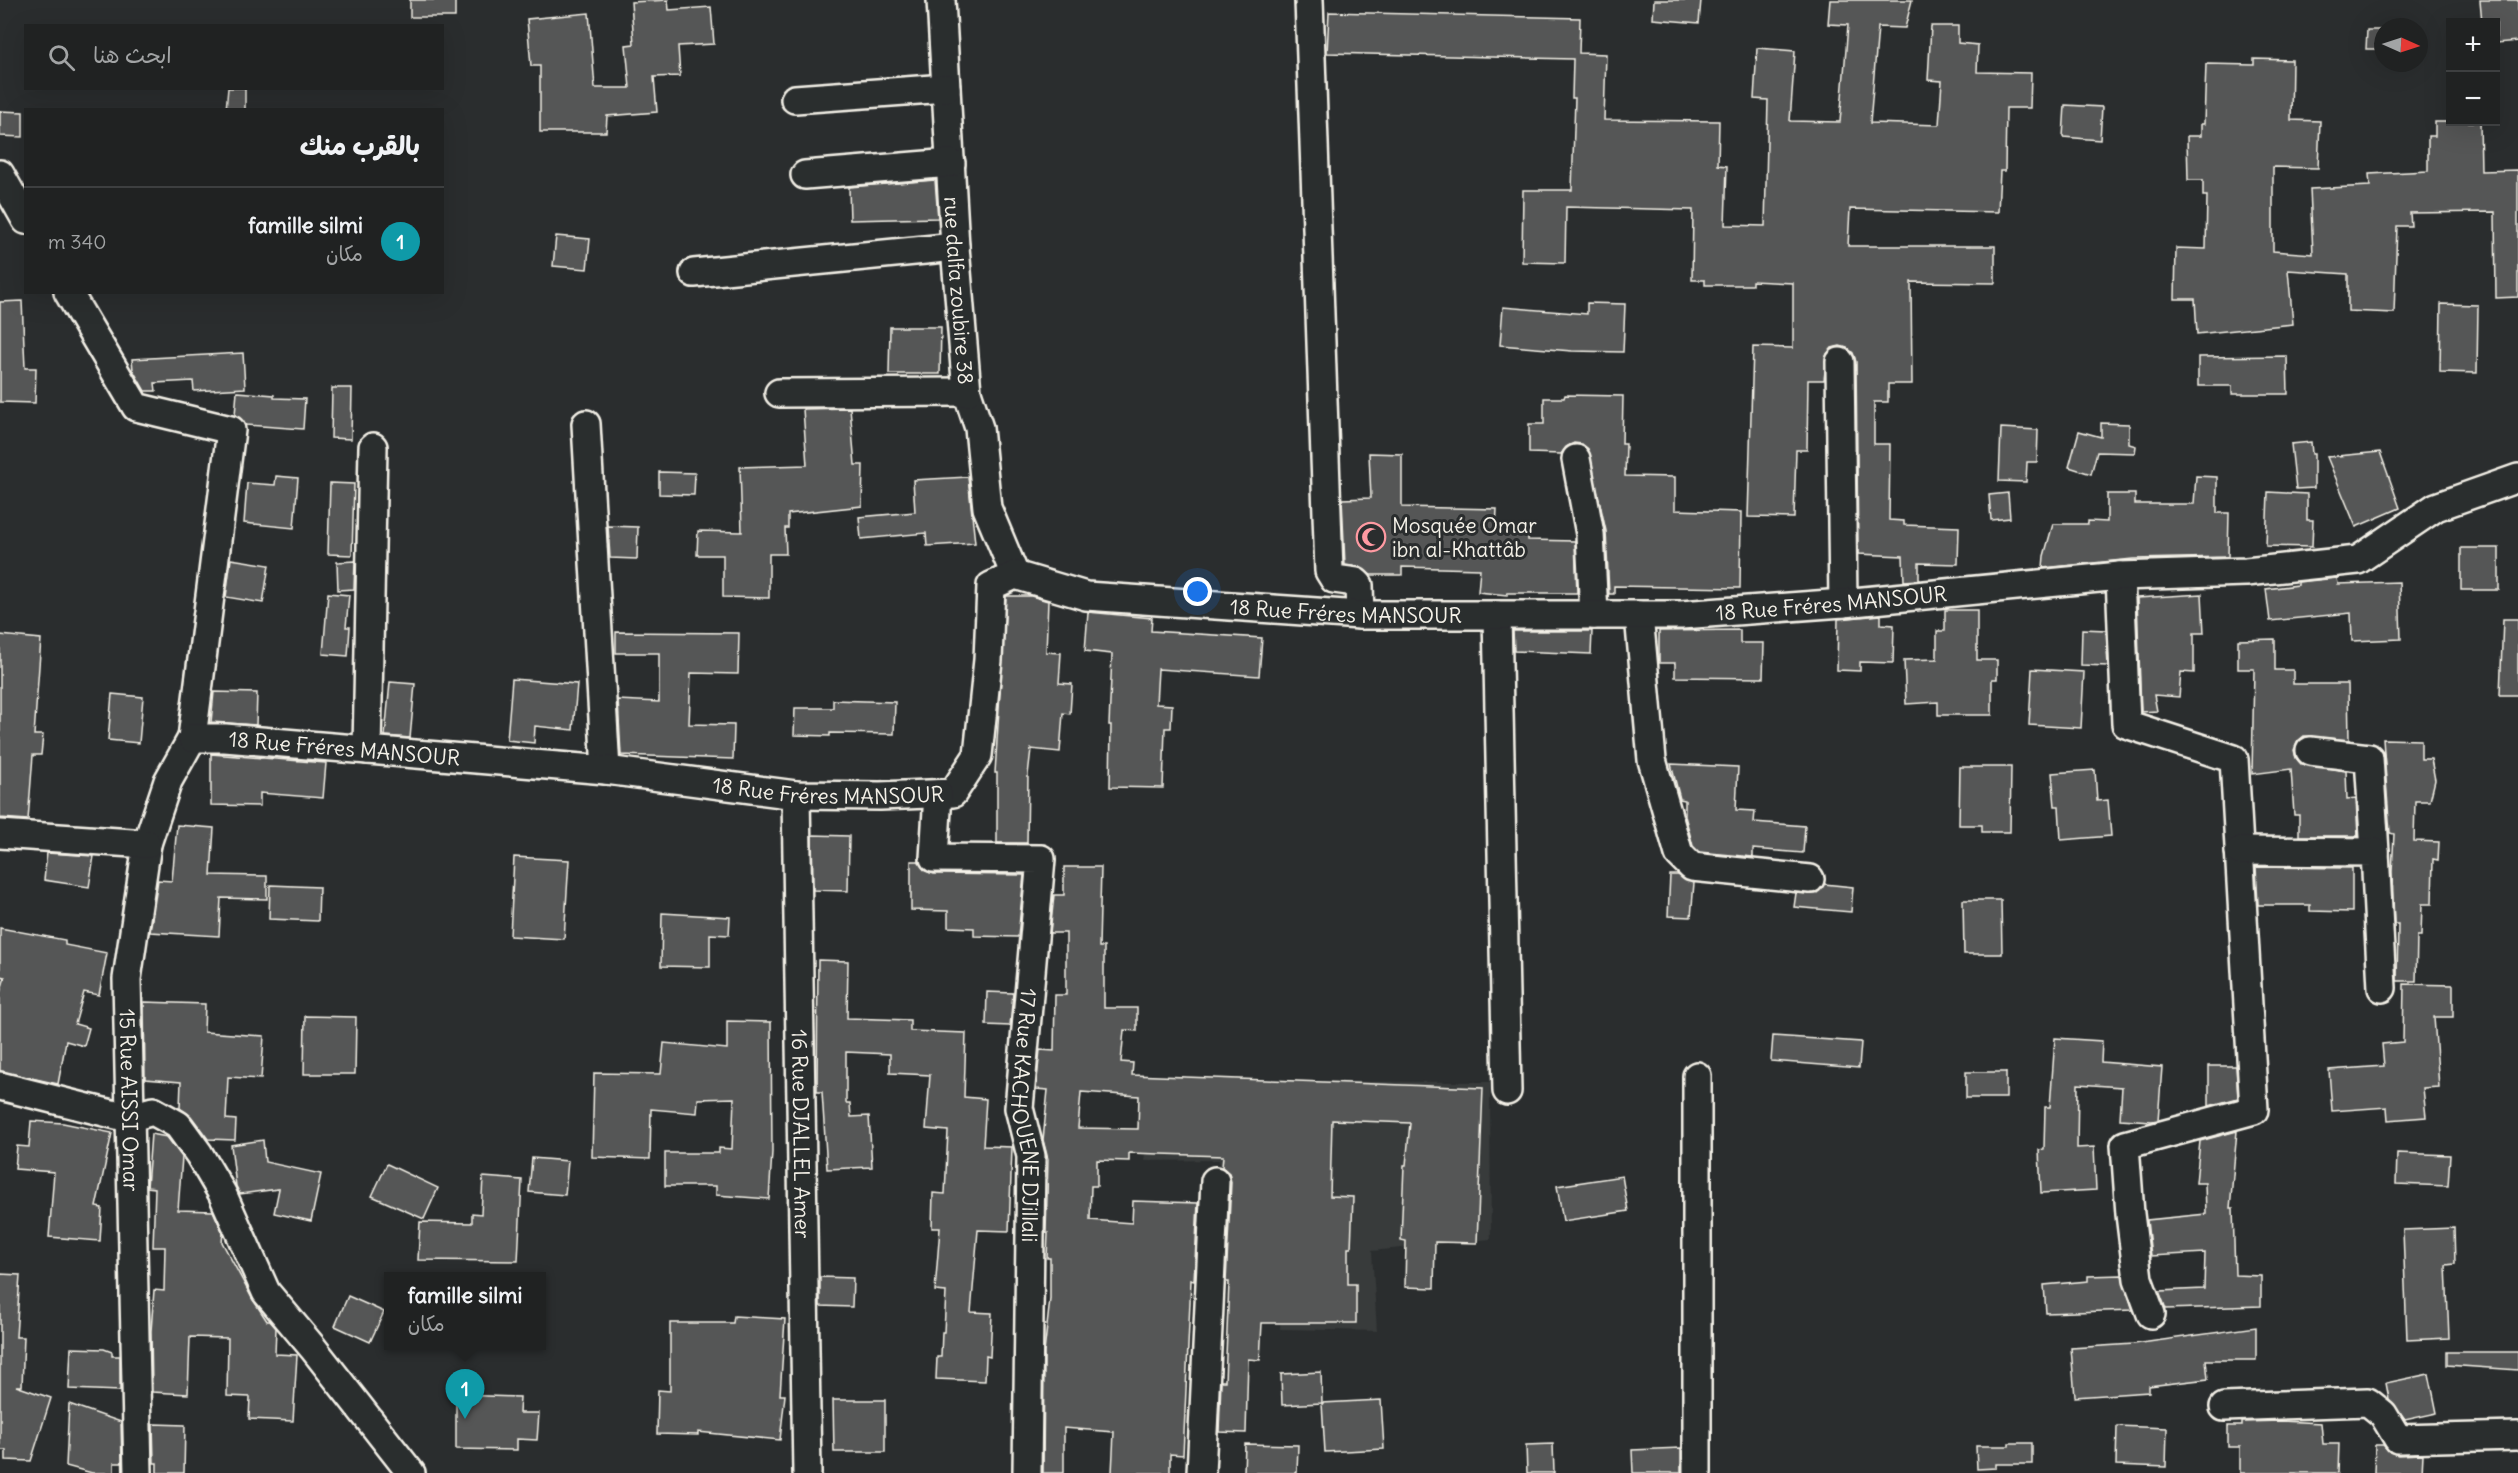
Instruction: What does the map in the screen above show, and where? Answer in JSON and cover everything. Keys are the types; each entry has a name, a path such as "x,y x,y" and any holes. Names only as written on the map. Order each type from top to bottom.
{"street":[{"name":"rue dalfa zoubire 38","path":"941,0 967,392 979,428 987,508 1015,575"},
{"path":"1309,0 1329,571 1334,579 1356,582 1359,585 1360,615"},
{"path":"795,99 946,88"},
{"path":"805,175 951,163"},
{"path":"0,174 24,216"},
{"path":"694,273 956,247"},
{"path":"69,294 136,407 231,430 192,738"},
{"path":"1840,362 1843,603"},
{"path":"779,393 967,392"},
{"path":"586,424 606,770"},
{"path":"367,750 373,447"},
{"path":"1576,459 1590,534 1594,615"},
{"name":"18 Rue Fréres MANSOUR","path":"192,738 606,770 796,795 880,796 953,793 978,755 988,660 991,586 1015,575 1086,596 1360,615 1680,615 1843,603 2120,576 2246,572 2358,560 2436,507 2518,478"},
{"path":"2120,576 2126,724 2234,759 2254,1110 2126,1145 2130,1214 2138,1279 2151,1314"},
{"path":"1497,615 1507,1091"},
{"path":"1639,615 1652,760 1679,854 1692,867 1810,879"},
{"name":"15 Rue AISSI Omar","path":"138,1473 128,1118 127,979 147,844 168,781 192,738"},
{"path":"2310,751 2369,758 2382,988"},
{"name":"17 Rue KACHOUENE DJillali","path":"938,794 934,858 1041,859 1019,1108 1031,1156 1027,1473"},
{"name":"16 Rue DJALLEL Amer","path":"796,795 807,1473"},
{"path":"0,834 147,844"},
{"path":"2240,851 2375,852"},
{"path":"1697,1076 1697,1473"},
{"path":"0,1086 128,1118 153,1111 178,1125 222,1193 266,1292 411,1473"},
{"path":"1201,1473 1215,1181"},
{"path":"2224,1407 2368,1402 2383,1414 2398,1438 2518,1436"}],"shaded area":[{"path":"1154,1081 1490,1082 1491,1239 1372,1251 1377,1331 1280,1329 1287,1202 1224,1205 1219,1160 1144,1161"}],"building":[{"path":"410,0 455,0 455,17 410,17"},
{"path":"668,0 669,10 711,7 714,44 678,46 680,76 654,77 657,112 607,116 606,132 540,132 540,66 531,66 527,19 589,13 595,88 630,88 626,45 634,44 631,2"},
{"path":"1654,0 1701,0 1699,23 1653,19"},
{"path":"1830,0 1912,0 1905,28 1878,27 1870,123 1939,125 1942,81 1928,80 1931,26 1958,26 1958,43 1978,45 1977,72 2031,73 2030,108 2006,108 2005,171 2000,171 1998,212 1850,209 1848,246 1995,246 1995,283 1911,282 1912,384 1888,384 1888,402 1874,402 1874,444 1890,444 1889,520 1904,521 1904,525 1959,527 1958,564 1919,563 1919,580 1904,581 1903,556 1858,554 1856,362 1853,353 1847,348 1840,346 1832,348 1827,354 1824,380 1808,380 1807,450 1796,450 1794,518 1748,517 1753,347 1793,348 1793,283 1752,281 1752,285 1705,285 1705,280 1692,280 1693,210 1566,207 1565,263 1522,262 1523,190 1572,190 1575,98 1572,98 1573,59 1327,53 1329,12 1580,18 1579,53 1606,54 1604,120 1719,121 1718,165 1727,166 1725,225 1765,226 1768,100 1754,99 1757,48 1795,51 1790,121 1840,122 1848,25 1828,24"},
{"path":"2480,0 2518,0 2518,41 2500,43 2500,18 2482,18"},
{"path":"2367,30 2374,30 2374,49 2366,49"},
{"path":"2254,59 2292,60 2291,120 2320,121 2318,168 2273,167 2273,251 2313,254 2310,189 2370,186 2369,174 2428,171 2428,136 2435,136 2435,122 2446,122 2446,126 2480,126 2481,171 2518,170 2518,297 2496,298 2495,212 2410,213 2411,226 2397,226 2394,313 2348,311 2348,274 2288,270 2293,324 2197,334 2195,299 2175,299 2176,248 2206,249 2207,196 2203,196 2203,180 2188,180 2187,136 2201,136 2201,124 2204,124 2206,64 2254,65"},
{"path":"228,90 245,90 245,108 226,108"},
{"path":"2065,105 2102,107 2100,140 2063,137"},
{"path":"0,111 23,112 23,137 0,136"},
{"path":"935,180 938,218 850,220 849,187"},
{"path":"556,236 590,239 587,269 553,266"},
{"path":"22,301 25,368 36,368 35,403 0,402 0,302"},
{"path":"1587,303 1625,304 1623,352 1572,351 1500,345 1503,307 1587,314"},
{"path":"2441,304 2478,305 2477,373 2440,372"},
{"path":"890,327 941,327 940,374 889,374"},
{"path":"243,353 245,388 194,391 193,381 155,383 156,391 145,391 133,370 132,359"},
{"path":"2287,356 2288,394 2232,394 2232,386 2198,386 2198,357"},
{"path":"332,388 352,388 351,439 331,438"},
{"path":"237,392 274,395 274,398 305,399 303,429 246,425 235,415"},
{"path":"1565,395 1623,396 1622,444 1626,444 1625,476 1675,477 1675,510 1741,512 1740,588 1614,586 1614,594 1609,594 1606,531 1588,449 1582,444 1574,443 1566,447 1561,454 1529,453 1529,424 1544,424 1544,398 1564,398"},
{"path":"850,408 855,465 863,465 862,506 788,514 788,528 785,528 786,554 769,554 769,598 723,597 723,555 697,555 698,531 742,532 740,467 807,465 803,409"},
{"path":"2101,423 2129,424 2129,444 2136,446 2135,453 2097,452 2091,474 2069,467 2079,431 2101,437"},
{"path":"2001,428 2038,430 2037,462 2027,462 2026,482 1999,481"},
{"path":"2311,442 2312,454 2314,454 2314,488 2296,489 2291,444"},
{"path":"2380,452 2400,508 2356,527 2327,457"},
{"path":"1369,453 1402,454 1402,507 1497,509 1496,528 1528,528 1528,540 1575,541 1577,593 1507,593 1507,595 1478,592 1480,569 1402,567 1402,575 1371,575 1359,567 1345,565 1342,499 1371,498"},
{"path":"659,472 695,473 694,495 659,494"},
{"path":"276,476 298,478 294,528 244,523 247,483 275,485"},
{"path":"2196,476 2217,477 2217,513 2229,513 2228,557 2133,559 2043,568 2053,524 2107,522 2107,494 2135,494 2135,504 2194,504"},
{"path":"968,477 975,543 927,546 926,533 861,539 859,517 915,512 913,480"},
{"path":"330,483 354,484 352,555 328,554"},
{"path":"2268,492 2307,494 2307,520 2313,520 2312,547 2266,546"},
{"path":"2008,493 2010,518 1991,520 1989,495"},
{"path":"608,526 638,527 637,559 610,558"},
{"path":"2461,548 2499,548 2499,590 2461,590"},
{"path":"231,559 269,565 263,603 226,597"},
{"path":"355,561 354,589 338,590 337,562"},
{"path":"2337,578 2338,584 2399,582 2401,639 2352,641 2351,613 2270,621 2266,589 2298,585 2298,582"},
{"path":"328,593 349,595 346,627 350,627 348,656 323,654"},
{"path":"2202,594 2204,633 2194,633 2194,673 2181,672 2179,697 2154,695 2157,711 2141,712 2137,598"},
{"path":"1006,596 1031,596 1048,601 1046,652 1061,653 1059,683 1072,684 1070,714 1063,713 1060,752 1031,749 1028,775 1027,843 997,843 997,773 995,773"},
{"path":"1945,610 1977,610 1977,660 1997,660 1997,679 1992,679 1992,715 1938,715 1938,702 1906,704 1904,660 1937,659 1937,631 1945,631"},
{"path":"1088,612 1152,618 1151,631 1262,638 1259,676 1158,669 1156,704 1172,705 1171,728 1165,728 1163,788 1110,787 1111,725 1109,725 1112,654 1085,651"},
{"path":"1881,615 1881,624 1894,625 1893,663 1860,662 1860,671 1837,670 1838,619"},
{"path":"2503,619 2518,619 2518,695 2500,695"},
{"path":"2082,629 2106,630 2108,666 2081,665"},
{"path":"1740,630 1740,643 1764,643 1763,678 1675,677 1675,663 1659,663 1659,631"},
{"path":"1513,631 1592,631 1591,654 1514,651"},
{"path":"616,632 739,633 738,674 691,673 689,724 734,725 733,759 621,755 618,700 659,702 659,653 616,653"},
{"path":"0,635 41,639 34,735 43,735 41,755 33,755 28,820 0,818"},
{"path":"2275,639 2275,670 2293,670 2293,684 2348,684 2349,740 2304,736 2298,741 2294,750 2301,764 2346,771 2347,799 2356,798 2358,836 2299,836 2299,815 2294,815 2291,769 2252,774 2254,669 2238,669 2238,640"},
{"path":"2032,669 2084,672 2081,728 2029,725"},
{"path":"512,679 577,684 573,730 535,726 534,743 507,740"},
{"path":"390,682 415,684 410,738 385,736"},
{"path":"214,692 257,693 256,725 211,722"},
{"path":"112,694 143,697 139,743 108,740"},
{"path":"833,700 895,702 894,734 794,735 795,708 833,708"},
{"path":"2383,739 2421,740 2421,759 2431,759 2435,780 2430,801 2415,801 2414,841 2439,842 2438,860 2433,859 2432,904 2422,904 2421,936 2417,936 2416,981 2397,981 2398,924 2394,924 2392,872 2394,834 2390,833"},
{"path":"211,754 326,763 323,798 260,793 260,806 211,805"},
{"path":"1671,764 1738,767 1736,810 1755,811 1754,822 1805,826 1803,853 1753,849 1753,857 1699,852 1693,846 1685,816 1685,800 1680,799"},
{"path":"1960,767 2011,767 2010,832 1982,832 1982,825 1959,825"},
{"path":"2095,770 2097,801 2108,800 2111,836 2061,840 2059,806 2055,806 2052,773"},
{"path":"177,825 214,828 211,875 267,876 267,899 221,898 219,936 150,932 158,880 172,881"},
{"path":"812,835 849,836 848,891 813,890"},
{"path":"47,853 94,856 89,887 44,880"},
{"path":"514,857 569,860 564,939 510,936"},
{"path":"911,861 919,861 925,871 934,874 1024,875 1018,937 974,936 974,928 948,927 948,911 911,910"},
{"path":"1064,867 1101,867 1099,947 1104,947 1104,1008 1137,1008 1137,1031 1124,1030 1121,1062 1133,1063 1132,1075 1483,1088 1477,1243 1435,1242 1434,1288 1405,1287 1406,1241 1401,1240 1404,1165 1406,1165 1410,1123 1332,1120 1330,1196 1353,1197 1351,1248 1348,1248 1348,1284 1356,1284 1356,1323 1262,1323 1260,1360 1248,1359 1246,1433 1219,1432 1221,1381 1225,1381 1229,1282 1226,1282 1231,1182 1229,1173 1222,1167 1223,1156 1129,1153 1129,1161 1097,1160 1097,1186 1091,1186 1090,1220 1132,1223 1133,1201 1198,1203 1194,1281 1191,1280 1183,1455 1170,1454 1170,1473 1112,1473 1114,1432 1064,1428 1064,1473 1043,1473 1044,1353 1050,1299 1050,1258 1047,1258 1048,1233 1046,1233 1048,1159 1043,1140 1048,1090 1036,1089 1040,1050 1054,1051 1055,995 1066,995 1066,933 1050,933 1054,895 1064,895","holes":["1081,1092 1139,1096 1138,1129 1078,1128"]},
{"path":"2256,867 2352,868 2352,912 2310,911 2310,905 2258,905"},
{"path":"1670,875 1678,875 1694,883 1691,917 1668,916"},
{"path":"1824,884 1853,887 1851,912 1794,907 1796,893 1816,894"},
{"path":"270,885 319,887 318,921 269,919"},
{"path":"1963,900 2001,900 2002,954 1964,954"},
{"path":"662,913 730,917 729,935 710,934 710,967 661,966"},
{"path":"0,928 65,940 65,945 107,953 99,995 84,992 75,1024 89,1028 84,1046 66,1041 58,1084 0,1071 0,993 5,977 0,976"},
{"path":"818,960 848,961 847,1018 910,1020 910,1031 966,1033 964,1097 986,1099 983,1146 1012,1147 1009,1231 978,1230 971,1312 992,1313 990,1357 986,1356 985,1381 936,1379 937,1357 941,1357 942,1332 944,1332 946,1292 935,1291 940,1228 932,1228 933,1193 945,1194 948,1131 926,1129 930,1075 890,1073 890,1054 846,1052 846,1103 850,1103 851,1117 869,1116 872,1167 827,1169 822,1092 817,1092"},
{"path":"2404,984 2453,985 2453,1017 2434,1017 2439,1087 2423,1088 2426,1117 2388,1120 2387,1107 2332,1111 2329,1070 2384,1066 2382,1044 2403,1042"},
{"path":"987,992 1013,993 1010,1026 986,1025"},
{"path":"144,1002 205,1004 204,1032 264,1036 261,1079 228,1077 226,1119 236,1120 235,1140 208,1139 191,1116 180,1108 181,1082 145,1079"},
{"path":"305,1016 356,1017 355,1074 304,1074"},
{"path":"727,1021 771,1022 772,1152 769,1199 716,1195 716,1186 665,1186 665,1153 719,1153 719,1148 732,1149 734,1098 698,1099 697,1113 651,1109 650,1159 592,1157 594,1073 661,1074 664,1043 727,1049"},
{"path":"1773,1036 1861,1042 1859,1068 1771,1061"},
{"path":"2055,1038 2102,1041 2101,1062 2162,1067 2158,1120 2120,1119 2122,1087 2078,1084 2077,1148 2094,1147 2096,1190 2041,1193 2039,1150 2044,1149 2045,1107 2050,1107"},
{"path":"2209,1066 2236,1066 2238,1098 2209,1106"},
{"path":"1966,1072 2006,1072 2006,1098 1966,1098"},
{"path":"31,1121 63,1123 112,1133 96,1207 102,1208 100,1241 49,1237 54,1172 15,1169 17,1146 29,1147"},
{"path":"2237,1131 2230,1208 2233,1208 2235,1275 2261,1276 2261,1306 2166,1309 2159,1291 2204,1289 2205,1253 2151,1256 2147,1220 2206,1214 2205,1183 2196,1183 2200,1141"},
{"path":"151,1134 167,1137 182,1157 178,1210 213,1211 223,1233 222,1242 252,1298 267,1321 270,1321 276,1328 275,1354 297,1355 293,1421 249,1419 250,1397 227,1396 228,1338 190,1337 188,1394 152,1392 151,1331 154,1290 164,1291 165,1247 153,1247 155,1188 147,1187"},
{"path":"263,1140 265,1162 321,1174 311,1221 274,1213 279,1189 240,1194 236,1186 231,1145"},
{"path":"2397,1153 2450,1155 2448,1186 2396,1184"},
{"path":"532,1158 568,1161 565,1195 529,1192"},
{"path":"387,1164 438,1188 424,1219 372,1196"},
{"path":"1622,1176 1628,1211 1563,1221 1557,1186"},
{"path":"483,1177 522,1180 518,1261 418,1260 420,1222 472,1223 472,1213 481,1214"},
{"path":"2454,1228 2455,1264 2446,1265 2449,1338 2407,1340 2403,1230"},
{"path":"0,1274 20,1275 16,1337 24,1337 22,1386 16,1386 51,1398 31,1461 6,1460 6,1450 0,1450"},
{"path":"2122,1275 2133,1310 2046,1313 2044,1285 2088,1281 2088,1276"},
{"path":"820,1277 853,1278 852,1307 820,1306"},
{"path":"348,1296 384,1312 370,1342 335,1326"},
{"path":"734,1316 785,1319 780,1395 785,1395 780,1440 698,1432 698,1435 657,1434 658,1390 670,1391 670,1323 733,1323"},
{"path":"2256,1327 2256,1360 2206,1360 2208,1379 2149,1386 2149,1392 2075,1397 2071,1348 2134,1344"},
{"path":"71,1348 104,1349 112,1352 112,1356 120,1356 120,1391 69,1389"},
{"path":"2447,1352 2518,1352 2518,1370 2447,1365"},
{"path":"1321,1372 1322,1403 1282,1405 1281,1374"},
{"path":"2429,1374 2437,1413 2405,1420 2389,1399 2386,1383"},
{"path":"456,1395 520,1397 519,1413 539,1413 537,1440 517,1439 517,1450 456,1449"},
{"path":"833,1400 885,1400 885,1452 834,1452"},
{"path":"1381,1400 1384,1449 1325,1452 1322,1403"},
{"path":"69,1404 121,1422 122,1463 114,1463 114,1473 92,1473 66,1466"},
{"path":"2242,1422 2321,1423 2323,1444 2339,1444 2338,1473 2240,1473 2240,1447 2228,1447 2228,1426 2242,1426"},
{"path":"153,1424 185,1425 184,1473 157,1473 157,1463 154,1463"},
{"path":"2117,1426 2167,1428 2166,1467 2116,1465"},
{"path":"2009,1443 2032,1443 2032,1464 1996,1464 1996,1468 1977,1469 1976,1446 2009,1446"},
{"path":"1245,1444 1298,1445 1297,1473 1244,1473"},
{"path":"1553,1444 1554,1473 1527,1473 1526,1445"},
{"path":"2375,1445 2383,1445 2390,1452 2398,1455 2423,1454 2422,1473 2374,1473"},
{"path":"1681,1448 1681,1473 1633,1473 1632,1450"}],"place":[{"name":"Mosquée Omar ibn al-Khattâb","path":"1371,537"},
{"name":"famille silmi","path":"465,1419"}]}
